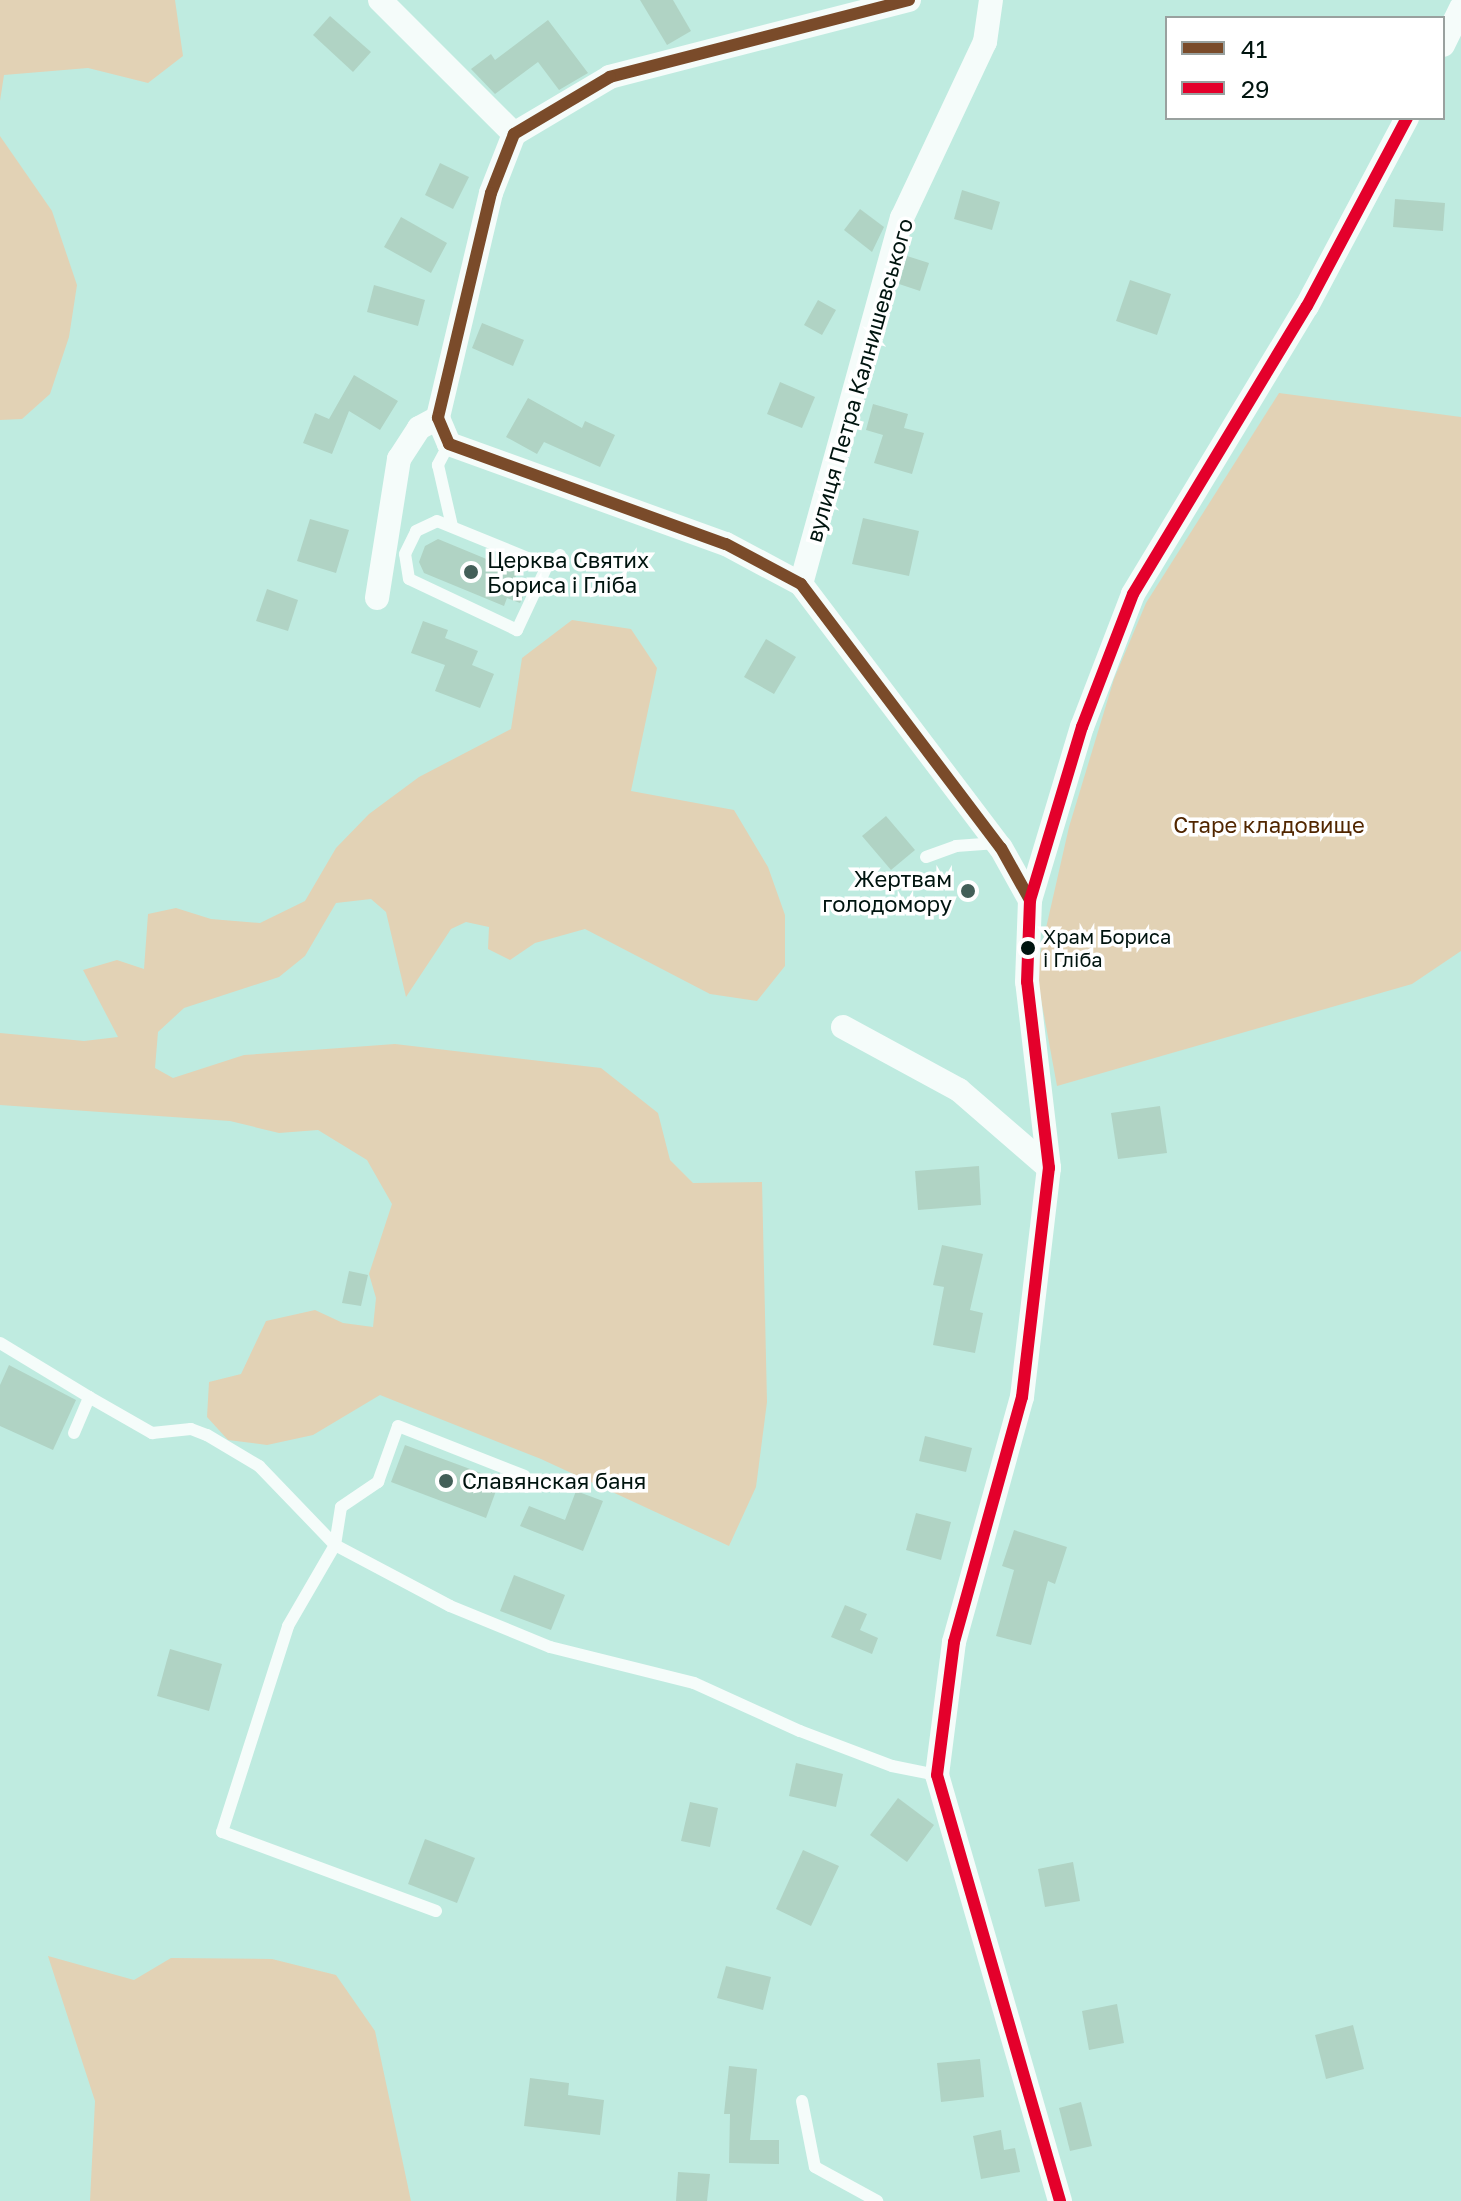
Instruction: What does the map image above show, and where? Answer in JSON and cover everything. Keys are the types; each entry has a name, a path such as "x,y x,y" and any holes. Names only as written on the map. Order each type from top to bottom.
{"street":[{"path":"380,0 514,134"},
{"path":"909,0 610,77 514,134 491,193 438,418 449,444 726,544 801,584 997,843 1030,900"},
{"name":"вулиця Петра Калнишевського","path":"801,584 902,218 985,42 991,0"},
{"path":"1445,41 1461,8"},
{"path":"1060,2201 937,1775 954,1642 1022,1397 1049,1168 1027,982 1030,900 1092,697 1133,594 1307,306 1406,120"},
{"path":"377,598 399,459 419,428 438,418"},
{"path":"843,1027 959,1090 1049,1168"}],"lane":[{"path":"449,444 438,465 452,526"},
{"path":"547,566 437,521 416,531 405,554 409,579 517,630 547,566 560,555"},
{"path":"926,857 956,846 997,843"},
{"path":"0,1343 152,1433 191,1429 259,1466 335,1545 450,1606 550,1647 694,1683 800,1731 892,1766 937,1775"},
{"path":"74,1433 89,1397"},
{"path":"436,1911 222,1832 288,1626 335,1545 341,1507 378,1482 398,1426 525,1476"},
{"path":"802,2101 815,2167 877,2201"}],"green space":[{"path":"0,0 175,0 183,56 148,83 88,68 4,75 0,101"},
{"path":"0,136 52,211 77,285 69,337 50,394 22,419 0,420"},
{"name":"Старе кладовище","path":"1279,393 1461,417 1461,951 1412,984 1057,1086 1036,972 1069,827 1114,679 1146,603"},
{"path":"572,620 631,629 657,668 631,791 734,810 768,867 785,915 785,966 757,1001 710,994 585,929 535,943 510,960 488,949 489,927 466,922 451,929 406,997 386,912 371,899 336,903 305,956 279,977 184,1008 158,1032 155,1068 173,1078 244,1055 395,1044 601,1068 658,1113 670,1160 693,1183 762,1182 767,1402 756,1487 729,1546 541,1459 380,1395 313,1435 267,1445 228,1440 207,1417 209,1382 241,1374 266,1321 315,1310 343,1323 373,1327 376,1298 369,1274 392,1204 367,1160 318,1130 279,1133 230,1121 0,1105 0,1033 84,1041 118,1037 83,970 117,960 144,969 148,914 176,908 211,919 260,923 305,901 336,848 369,814 419,777 511,729 522,658"},
{"path":"48,1956 134,1980 171,1958 272,1959 336,1975 375,2031 411,2201 90,2201 95,2101"}],"building":[{"path":"640,0 673,0 691,31 667,45"},
{"path":"330,16 371,52 353,72 313,35"},
{"path":"548,20 588,73 559,90 538,62 495,94 471,69 491,54 495,60"},
{"path":"440,163 469,177 453,209 425,195"},
{"path":"962,190 1000,202 992,230 954,219"},
{"path":"1395,199 1445,203 1443,231 1393,227"},
{"path":"860,209 884,227 872,252 844,230"},
{"path":"401,217 447,243 431,273 384,247"},
{"path":"907,256 929,263 920,291 899,284"},
{"path":"1130,280 1171,294 1157,335 1116,321"},
{"path":"374,285 425,300 418,326 367,312"},
{"path":"818,300 836,310 822,335 804,325"},
{"path":"482,323 524,340 513,366 472,348"},
{"path":"354,375 398,401 380,430 349,411 332,454 303,443 315,413 329,419"},
{"path":"780,382 815,397 802,428 767,414"},
{"path":"528,398 582,428 585,421 615,435 600,467 544,442 537,454 506,437"},
{"path":"873,404 908,414 904,428 924,433 912,474 874,463 883,435 866,430"},
{"path":"863,518 919,531 909,576 852,564"},
{"path":"310,519 349,530 336,573 297,561"},
{"name":"Церква Святих Бориса і Гліба","path":"438,539 518,572 514,580 528,586 520,603 507,598 504,606 424,573 419,562 425,546"},
{"path":"267,589 298,600 288,631 256,621"},
{"path":"423,621 448,630 445,638 478,651 472,665 494,674 480,708 435,691 445,665 411,653"},
{"path":"766,639 796,657 774,694 744,677"},
{"path":"886,816 915,850 891,870 862,836"},
{"path":"1160,1106 1167,1153 1118,1159 1111,1113"},
{"path":"979,1166 981,1205 918,1210 915,1171"},
{"path":"942,1245 983,1254 970,1310 983,1313 975,1353 933,1345 944,1287 933,1285"},
{"path":"349,1271 368,1275 361,1306 342,1303"},
{"path":"9,1365 76,1400 53,1450 0,1426 0,1385"},
{"path":"925,1436 972,1448 966,1472 919,1461"},
{"name":"Славянская баня","path":"405,1445 500,1480 486,1518 391,1482"},
{"path":"576,1491 603,1501 583,1551 520,1526 529,1506 565,1520"},
{"path":"916,1513 951,1522 941,1560 906,1550"},
{"path":"1014,1530 1067,1547 1055,1584 1048,1581 1031,1645 996,1636 1014,1570 1002,1566"},
{"path":"514,1575 565,1595 551,1630 500,1611"},
{"path":"845,1605 867,1614 860,1630 878,1638 872,1654 831,1637"},
{"path":"170,1649 222,1664 209,1711 157,1696"},
{"path":"796,1763 843,1774 836,1807 789,1796"},
{"path":"898,1798 934,1825 907,1862 870,1835"},
{"path":"690,1802 718,1808 710,1847 681,1841"},
{"path":"425,1839 475,1858 457,1903 408,1884"},
{"path":"803,1850 839,1866 811,1926 776,1909"},
{"path":"1073,1862 1080,1901 1045,1907 1038,1869"},
{"path":"726,1966 771,1977 763,2010 717,1998"},
{"path":"1117,2004 1124,2043 1089,2050 1082,2011"},
{"path":"1353,2025 1364,2069 1326,2079 1315,2035"},
{"path":"980,2059 984,2097 941,2102 937,2063"},
{"path":"729,2066 757,2069 750,2140 779,2140 779,2164 729,2163 730,2114 724,2114"},
{"path":"530,2078 569,2083 568,2095 604,2100 600,2135 524,2126"},
{"path":"1081,2102 1092,2146 1070,2151 1059,2108"},
{"path":"1001,2130 1004,2150 1015,2148 1020,2172 981,2179 973,2136"},
{"path":"678,2172 710,2174 707,2201 676,2201"}],"transit line":[{"name":"41","path":"909,0 610,77 514,134 491,193 438,418 449,444 726,544 801,584 1001,848 1030,900"},
{"name":"29","path":"1060,2201 937,1775 954,1642 1022,1397 1049,1168 1027,982 1030,900 1082,727 1133,594 1307,306 1406,120"}],"place":[{"name":"Церква Святих Бориса і Гліба","path":"471,572"},
{"name":"Жертвам голодомору","path":"968,891"},
{"name":"Храм Бориса і Гліба","path":"1028,948"},
{"name":"Славянская баня","path":"446,1481"}]}
